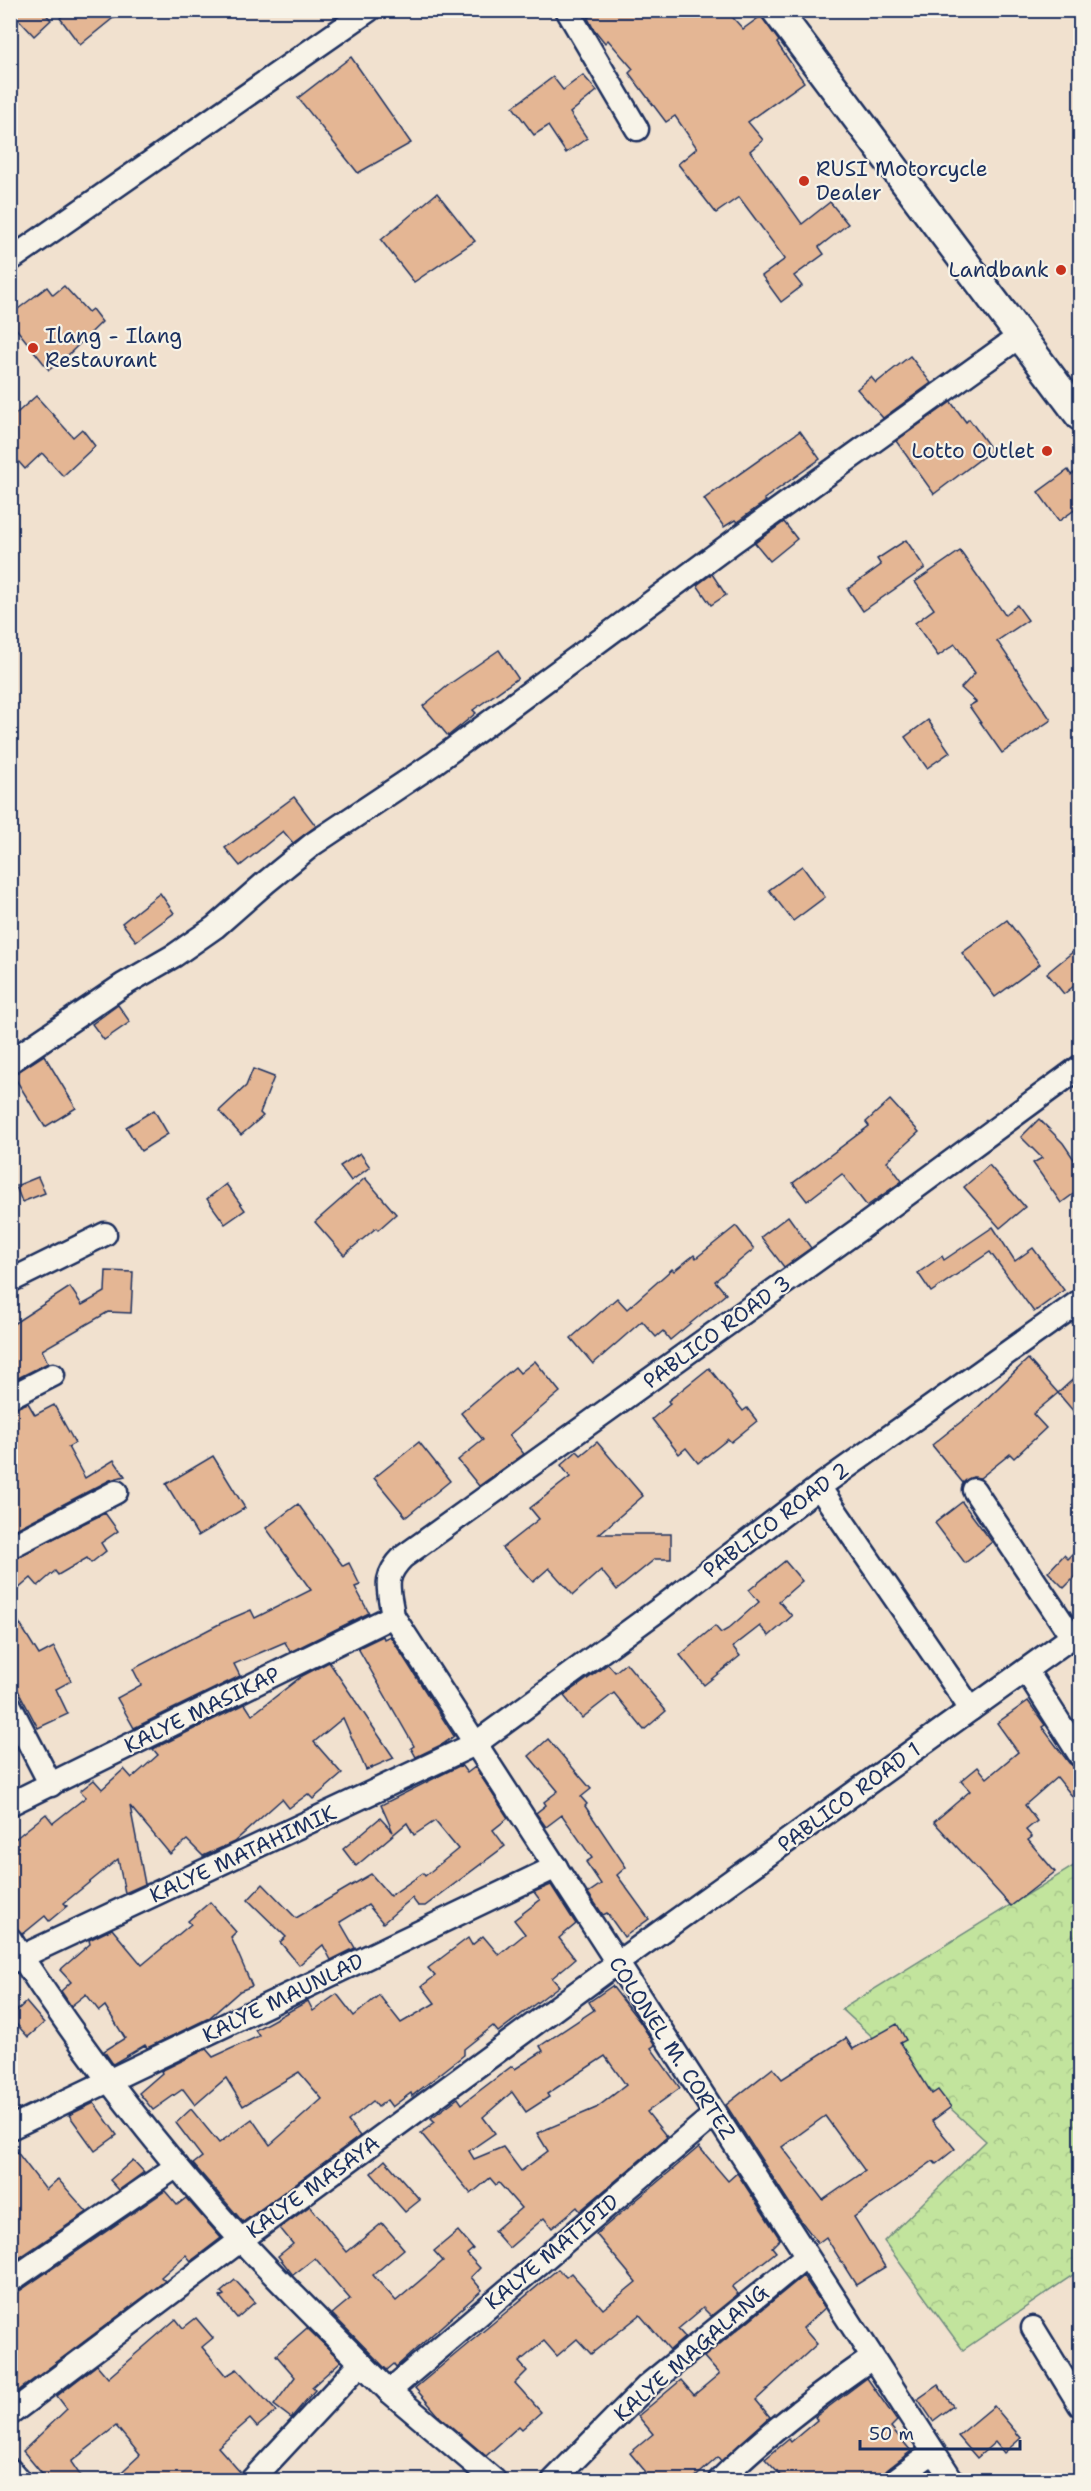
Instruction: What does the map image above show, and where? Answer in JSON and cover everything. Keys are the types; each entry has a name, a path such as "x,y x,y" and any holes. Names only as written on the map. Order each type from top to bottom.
{"main road":[{"path":"776,10 1080,416"}],"street":[{"path":"10,260 369,10"},
{"path":"567,10 637,129"},
{"path":"11,1061 123,985 175,955 215,927 313,844 433,764 733,542 1020,336"},
{"name":"PABLICO ROAD 3","path":"393,1616 387,1581 392,1569 403,1557 861,1228 1080,1066"},
{"path":"10,1281 105,1234"},
{"name":"PABLICO ROAD 2","path":"475,1744 661,1608 819,1487 1080,1301"},
{"path":"10,1397 52,1375"},
{"path":"819,1487 970,1709"},
{"path":"974,1491 1076,1634"},
{"path":"10,1547 116,1492"},
{"name":"COLONEL M. CORTEZ","path":"393,1616 952,2481"},
{"name":"KALYE MASIKAP","path":"10,1804 393,1616"},
{"name":"PABLICO ROAD 1","path":"617,1963 1076,1634"},
{"path":"1026,1670 1080,1755"},
{"path":"10,1706 51,1785"},
{"name":"KALYE MATAHIMIK","path":"14,1953 475,1744"},
{"name":"KALYE MAUNLAD","path":"10,2128 555,1867"},
{"path":"14,1953 109,2081 177,2166 241,2240 388,2391 494,2481"},
{"name":"KALYE MASAYA","path":"10,2414 241,2240 617,1963"},
{"name":"KALYE MATIPID","path":"388,2391 715,2114"},
{"path":"10,2281 177,2166"},
{"name":"KALYE MAGALANG","path":"554,2481 647,2386 714,2328 806,2256"},
{"path":"1033,2328 1080,2404"},
{"path":"720,2481 805,2404 872,2358"},
{"path":"252,2481 361,2363"},
{"path":"895,2481 933,2452"},
{"path":"10,2470 19,2481"}],"green space":[{"path":"1080,1862 1080,2270 963,2350 884,2241 986,2141 842,2009"}],"building":[{"path":"10,10 42,10 51,20 34,36"},
{"path":"69,10 123,10 80,45 60,18"},
{"path":"597,10 726,10 743,29 761,16 779,41 777,43 804,82 748,122 763,140 750,151 802,224 830,202 848,224 819,247 824,254 794,276 802,286 781,302 762,276 785,259 739,197 716,213 678,164 697,148 675,116 666,122 629,73 633,69 608,40 605,43 593,28 588,18"},
{"path":"351,57 411,143 358,173 298,98"},
{"path":"583,75 597,91 570,113 587,138 566,153 548,126 534,135 513,107 553,77 563,90"},
{"path":"437,193 475,241 414,282 381,240"},
{"path":"64,286 88,312 92,309 102,322 49,370 10,321 10,315 47,287 53,295"},
{"path":"910,356 931,383 883,418 857,389 871,377 876,383"},
{"path":"36,396 73,437 82,429 95,446 63,476 42,453 25,469 10,452 10,419"},
{"path":"951,402 966,422 969,419 992,450 934,494 896,441"},
{"path":"800,431 820,459 764,499 766,501 737,522 735,520 724,527 704,499"},
{"path":"1080,468 1080,506 1059,521 1038,492 1068,470 1071,475"},
{"path":"784,522 797,539 770,561 755,543"},
{"path":"906,540 925,568 863,611 848,589 881,565 877,559"},
{"path":"960,551 1005,615 1017,605 1028,620 997,641 1051,720 1002,753 969,706 976,702 961,688 975,673 955,644 938,656 915,623 934,609 915,582"},
{"path":"712,574 726,595 711,605 697,585"},
{"path":"499,650 518,678 473,710 476,713 448,736 423,706 451,683"},
{"path":"928,720 950,752 927,768 905,737"},
{"path":"294,797 316,826 293,843 283,831 240,866 225,848"},
{"path":"802,866 825,897 793,921 769,890"},
{"path":"160,893 174,913 136,941 122,923"},
{"path":"1007,920 1040,964 995,997 962,953"},
{"path":"1080,946 1080,981 1064,994 1047,973"},
{"path":"118,1005 130,1022 104,1040 92,1024"},
{"path":"44,1055 76,1108 45,1127 13,1075"},
{"path":"253,1069 274,1077 260,1113 263,1116 241,1135 219,1111 246,1086"},
{"path":"890,1100 919,1132 887,1161 902,1181 867,1206 842,1174 807,1201 793,1183 869,1126 866,1122"},
{"path":"154,1110 168,1134 141,1151 126,1127"},
{"path":"1039,1119 1063,1143 1080,1168 1080,1189 1061,1203 1033,1163 1042,1158 1021,1137"},
{"path":"360,1153 370,1167 351,1181 340,1166"},
{"path":"989,1165 1025,1207 1000,1228 964,1187"},
{"path":"38,1177 45,1193 22,1202 16,1186"},
{"path":"365,1178 396,1214 344,1255 315,1222"},
{"path":"226,1184 245,1210 225,1224 207,1199"},
{"path":"788,1216 811,1248 784,1267 761,1237"},
{"path":"736,1226 754,1249 715,1281 726,1294 670,1340 663,1331 656,1337 642,1321 593,1364 571,1338 617,1298 627,1309 672,1269 674,1271 694,1255 696,1258"},
{"path":"993,1227 1015,1261 1033,1248 1064,1290 1034,1312 990,1252 931,1292 918,1273 942,1256 944,1260"},
{"path":"106,1271 133,1272 131,1313 108,1312 42,1350 48,1363 10,1382 10,1326 70,1287 82,1305 105,1292"},
{"path":"1028,1359 1058,1393 1033,1414 1046,1428 1014,1458 1010,1454 980,1478 973,1477 963,1483 932,1445 972,1413"},
{"path":"535,1361 560,1392 509,1435 524,1454 479,1486 458,1460 483,1440 461,1413 515,1367 520,1373"},
{"path":"709,1368 743,1411 747,1408 757,1421 731,1442 728,1439 698,1463 686,1448 679,1454 652,1419 670,1404 668,1401"},
{"path":"1080,1373 1080,1419 1058,1393"},
{"path":"28,1403 35,1415 54,1405 75,1443 68,1447 85,1478 114,1460 125,1476 110,1480 10,1532 10,1410"},
{"path":"419,1442 450,1481 406,1517 374,1478"},
{"path":"597,1442 643,1496 599,1534 671,1534 671,1559 655,1559 617,1590 601,1570 573,1595 549,1568 533,1582 502,1548 539,1519 530,1508 570,1477 561,1465 577,1451 581,1455"},
{"path":"213,1456 245,1508 198,1536 166,1484"},
{"path":"962,1502 992,1542 965,1563 935,1523"},
{"path":"298,1504 343,1566 349,1563 360,1585 355,1587 369,1613 290,1652 285,1642 234,1664 240,1676 134,1728 117,1698 141,1685 133,1669 223,1622 251,1610 255,1618 311,1590 266,1528"},
{"path":"105,1513 118,1531 101,1543 106,1551 91,1563 87,1558 58,1575 55,1571 38,1586 31,1578 10,1596 10,1560"},
{"path":"1080,1547 1080,1572 1064,1588 1048,1572 1064,1555 1068,1559"},
{"path":"785,1561 802,1581 779,1601 792,1616 769,1636 760,1626 733,1647 740,1656 704,1685 680,1655 715,1626 721,1633 728,1629 759,1602 749,1590"},
{"path":"10,1608 39,1655 54,1647 71,1681 56,1689 68,1714 38,1728 10,1675"},
{"path":"383,1636 384,1639 390,1636 454,1736 416,1757 411,1748 414,1746 358,1648"},
{"path":"329,1662 394,1758 366,1770 343,1718 314,1742 342,1774 313,1799 308,1794 289,1808 282,1799 234,1842 203,1856 187,1840 170,1854 130,1806 145,1884 125,1893 118,1859 64,1903 67,1906 49,1921 45,1916 23,1934 10,1923 10,1843 46,1814 53,1823 86,1797 80,1791 94,1780 102,1789 124,1769 132,1778 158,1755 153,1749 245,1704 252,1715 302,1676"},
{"path":"626,1663 666,1711 644,1730 614,1693 582,1718 564,1696 608,1664 615,1672"},
{"path":"1028,1701 1045,1725 1042,1727 1069,1763 1080,1772 1080,1806 1057,1777 1025,1805 1037,1821 1026,1830 1032,1837 1028,1840 1055,1872 1011,1906 934,1822 970,1791 961,1781 978,1767 987,1778 1018,1752 997,1723"},
{"path":"548,1739 591,1789 581,1797 587,1804 585,1806 626,1867 617,1875 649,1919 624,1937 607,1913 603,1915 588,1893 601,1884 586,1862 592,1858 562,1815 546,1827 536,1813 546,1805 544,1802 558,1791 529,1756"},
{"path":"461,1765 467,1773 475,1767 508,1818 493,1830 505,1846 425,1906 418,1906 412,1898 383,1923 368,1905 340,1922 355,1948 331,1960 323,1945 299,1965 280,1942 286,1937 248,1900 263,1884 296,1918 371,1874 390,1896 423,1873 425,1876 458,1849 435,1821 414,1835 407,1823 356,1866 343,1849 380,1818 393,1832 381,1805"},
{"path":"551,1885 576,1924 559,1938 575,1959 552,1978 559,1986 498,2032 493,2026 464,2049 464,2055 412,2096 411,2093 392,2107 387,2100 378,2107 373,2101 348,2121 360,2136 243,2222 193,2164 202,2157 176,2123 191,2109 219,2143 252,2119 270,2145 322,2099 299,2072 243,2106 226,2078 195,2105 183,2089 153,2110 139,2093 162,2073 161,2071 206,2049 213,2057 259,2036 255,2030 308,2001 313,2011 337,1994 354,2016 379,1995 401,2023 435,2003 422,1986 435,1976 428,1968 468,1938 472,1945 483,1936 499,1955 525,1934 514,1920 540,1900 534,1892"},
{"path":"210,1902 236,1932 231,1937 252,1986 240,1991 209,2018 147,2048 145,2045 113,2064 104,2051 125,2038 105,2006 99,2011 86,1994 71,2006 61,1991 71,1982 60,1970 90,1944 89,1940 112,1929 142,1965 191,1924 188,1921"},
{"path":"612,1986 640,2022 655,2045 651,2048 680,2088 647,2112 667,2137 580,2211 577,2207 552,2228 544,2218 509,2248 494,2231 521,2208 499,2183 496,2185 490,2178 471,2194 421,2133 435,2122 431,2118 458,2098 462,2104 512,2066 515,2069 543,2051 540,2046 594,2010 589,2002","holes":["605,2056 626,2085 596,2108 537,2133 548,2151 521,2171 503,2147 474,2159 469,2151 495,2133 483,2117 512,2092 526,2112 549,2097 547,2094"]},
{"path":"26,2002 44,2023 28,2037 10,2017"},
{"path":"897,2024 906,2040 900,2043 932,2094 938,2090 951,2107 932,2121 955,2149 936,2164 933,2161 854,2217 885,2267 856,2285 826,2237 818,2243 801,2221 726,2105 773,2068 782,2079 846,2038 853,2049","holes":["825,2116 865,2171 823,2200 782,2147"]},
{"path":"94,2103 117,2135 95,2151 69,2115"},
{"path":"10,2143 46,2190 58,2179 87,2212 10,2264"},
{"path":"699,2147 728,2181 737,2173 780,2239 772,2247 776,2252 732,2287 738,2294 711,2316 703,2308 678,2329 685,2337 670,2350 640,2315 591,2354 577,2339 557,2356 544,2341 519,2362 527,2371 515,2383 541,2412 522,2429 519,2426 486,2456 440,2417 415,2388 558,2269 566,2277 571,2273 603,2309 636,2282 596,2234"},
{"path":"133,2160 144,2172 119,2190 110,2180"},
{"path":"385,2160 420,2200 405,2212 371,2173"},
{"path":"165,2191 177,2205 186,2198 221,2238 191,2261 186,2255 161,2277 165,2281 10,2397 10,2294 18,2292"},
{"path":"310,2206 347,2252 382,2223 404,2249 373,2275 396,2301 443,2261 434,2251 458,2231 473,2249 467,2254 480,2268 471,2277 482,2290 396,2367 394,2364 387,2370 332,2314 350,2299 315,2258 293,2275 278,2256 293,2244 280,2228"},
{"path":"803,2276 825,2308 803,2328 817,2344 756,2400 770,2417 721,2461 718,2457 691,2481 634,2481 645,2471 630,2453 653,2434 638,2416 681,2380 694,2395 719,2374 704,2357"},
{"path":"235,2280 255,2302 237,2318 220,2297 224,2295 221,2292"},
{"path":"196,2318 213,2338 202,2347 226,2376 237,2369 276,2411 257,2427 250,2419 218,2447 241,2473 239,2481 112,2481 140,2455 116,2426 71,2462 84,2481 48,2481 23,2451 67,2409 57,2396 97,2365 108,2378 176,2319 183,2328"},
{"path":"307,2328 341,2361 312,2387 315,2390 291,2418 274,2405 295,2377 276,2355"},
{"path":"867,2378 897,2421 891,2427 911,2451 887,2470 882,2481 786,2481 765,2459 789,2439 791,2442 817,2420 815,2417"},
{"path":"938,2385 953,2406 933,2421 918,2399"},
{"path":"994,2406 1021,2438 1004,2453 995,2442 977,2458 958,2436"}],"place":[{"name":"RUSI Motorcycle Dealer","path":"804,181"},
{"name":"Landbank","path":"1061,270"},
{"name":"Ilang - Ilang Restaurant","path":"33,348"},
{"name":"Lotto Outlet","path":"1047,451"}]}
